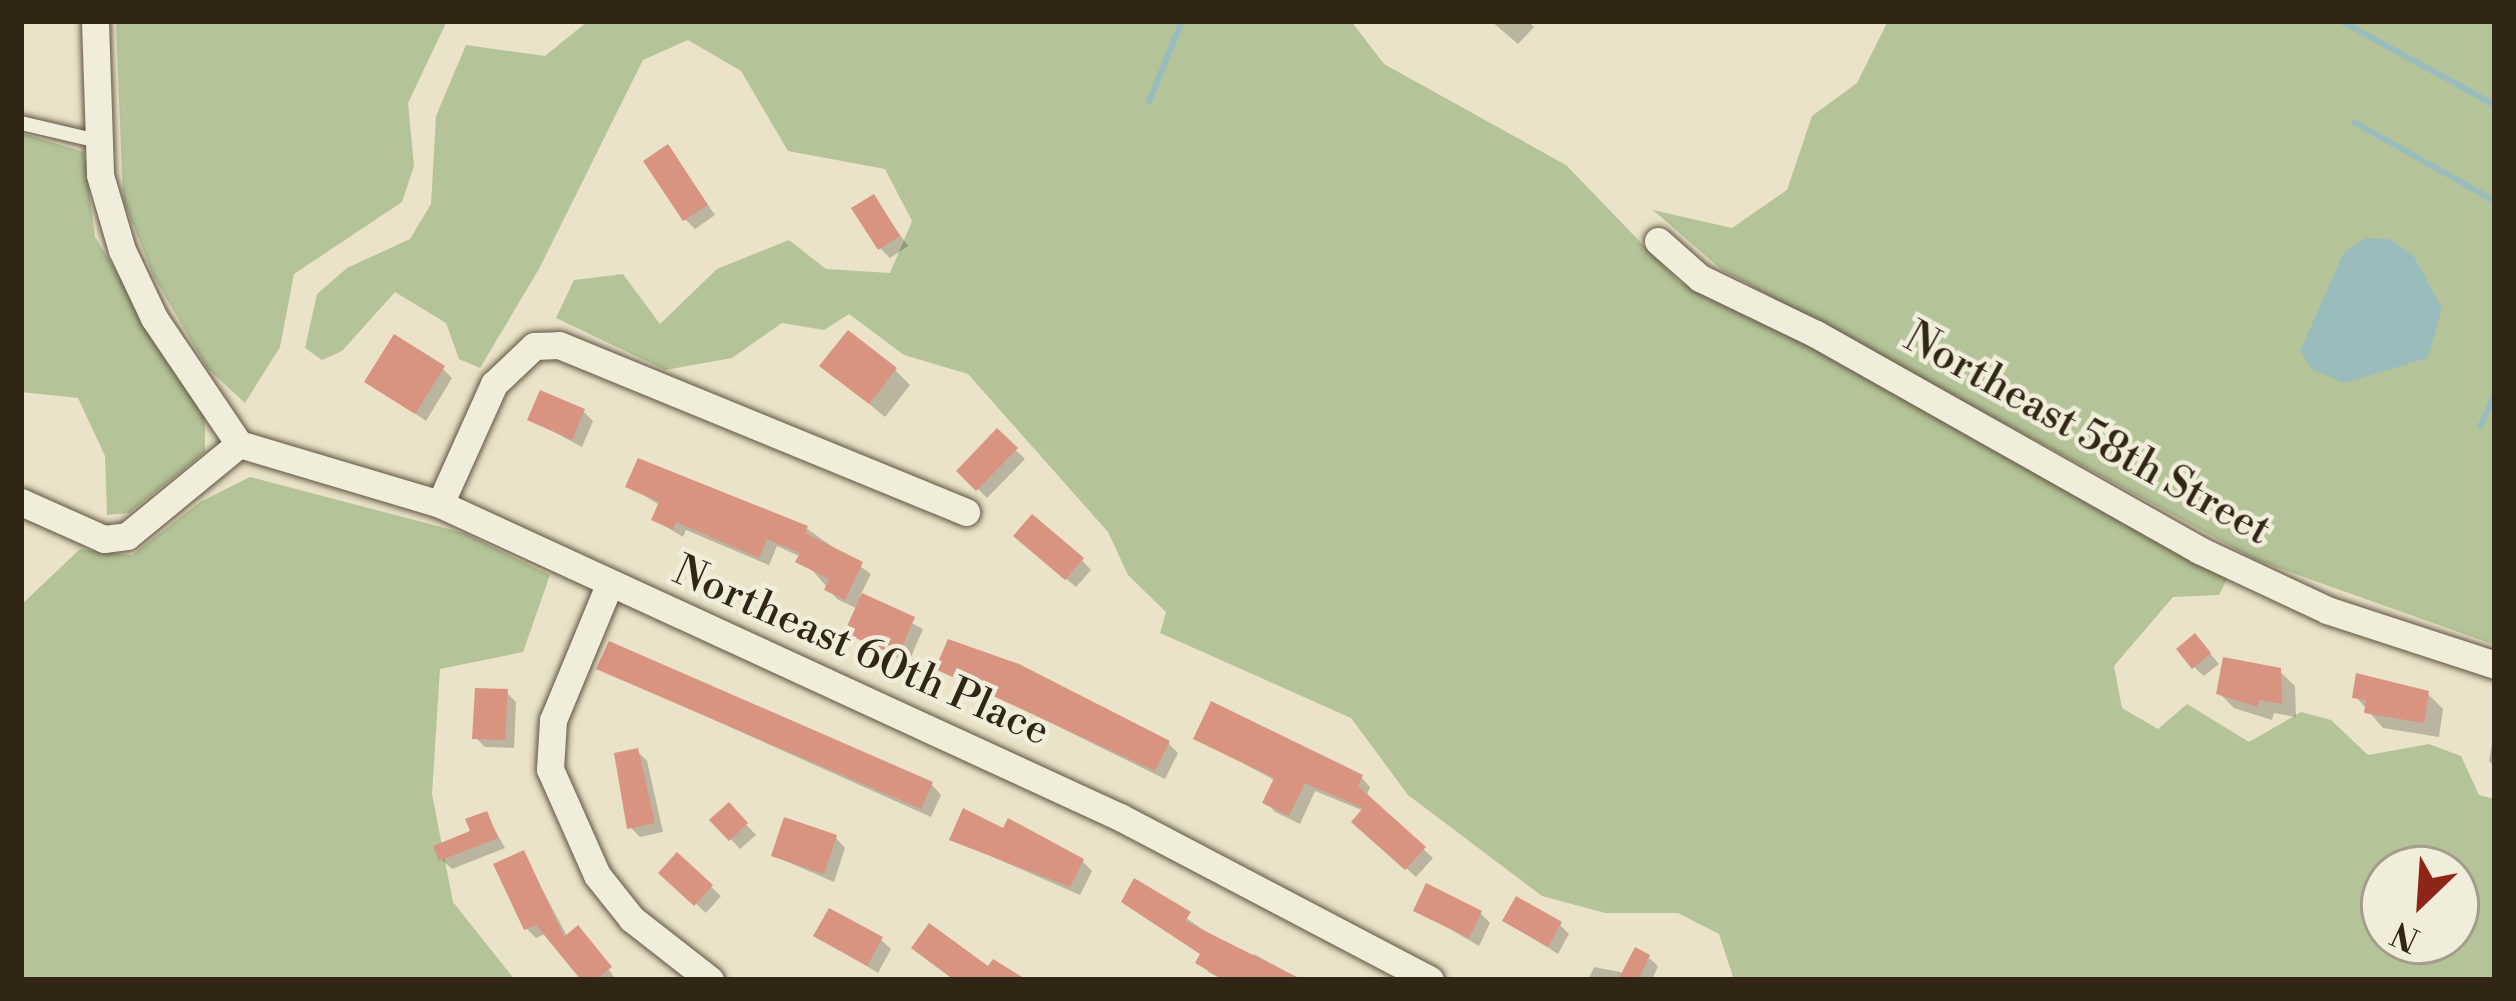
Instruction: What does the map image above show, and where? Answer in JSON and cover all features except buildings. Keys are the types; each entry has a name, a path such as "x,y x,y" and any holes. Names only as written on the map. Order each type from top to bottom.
{"street":[{"path":"21,502 104,539 127,536 239,444 154,319 122,250 98,141 95,21"},
{"name":"Northeast 58th Street","path":"1658,241 1700,278 1816,334 2199,550 2327,610 2495,665"},
{"path":"440,504 494,384 534,346 559,345 966,512"},
{"name":"Northeast 60th Place","path":"239,444 440,504 1120,818 1430,980"},
{"path":"610,585 549,746 559,795 597,875 632,919 710,980"}],"lane":[{"path":"21,122 98,141"}],"green space":[{"path":"116,21 447,21 408,103 414,166 402,202 294,274 280,347 245,403 207,368 154,277 123,200"},
{"path":"588,21 1351,21 1384,64 1566,165 1679,282 1760,316 2228,577 2219,595 2173,597 2114,666 2122,708 2158,729 2187,704 2249,742 2301,712 2331,720 2368,755 2429,744 2461,756 2479,795 2495,799 2495,980 1734,980 1719,934 1678,913 1605,913 1542,896 1408,795 1351,718 1160,633 1166,612 1128,575 1108,532 968,374 904,355 849,314 824,330 782,323 732,358 665,370 556,318 574,280 623,274 660,324 717,269 789,240 826,269 890,273 912,221 885,169 788,151 741,71 688,40 643,60 539,269 480,368 459,359 446,323 395,292 342,351 322,360 305,348 317,294 347,268 410,239 431,204 436,116 466,45 545,56"},
{"path":"1888,21 2495,21 2495,645 2256,560 1722,270 1653,210 1732,228 1787,190 1812,116 1857,83"},
{"path":"21,133 84,152 95,237 205,415 205,452 129,513 107,515 105,456 78,398 21,392"},
{"path":"250,477 464,533 550,575 523,652 440,669 432,794 453,902 515,980 21,980 21,605 80,549 132,555 200,502"}],"water":[{"path":"2366,238 2389,239 2413,255 2442,308 2428,358 2344,383 2311,369 2300,351 2344,252"}],"waterway":[{"path":"1149,102 1182,21"},
{"path":"2341,21 2495,105"},
{"path":"2354,122 2495,201"},
{"path":"2480,427 2495,394"}]}
